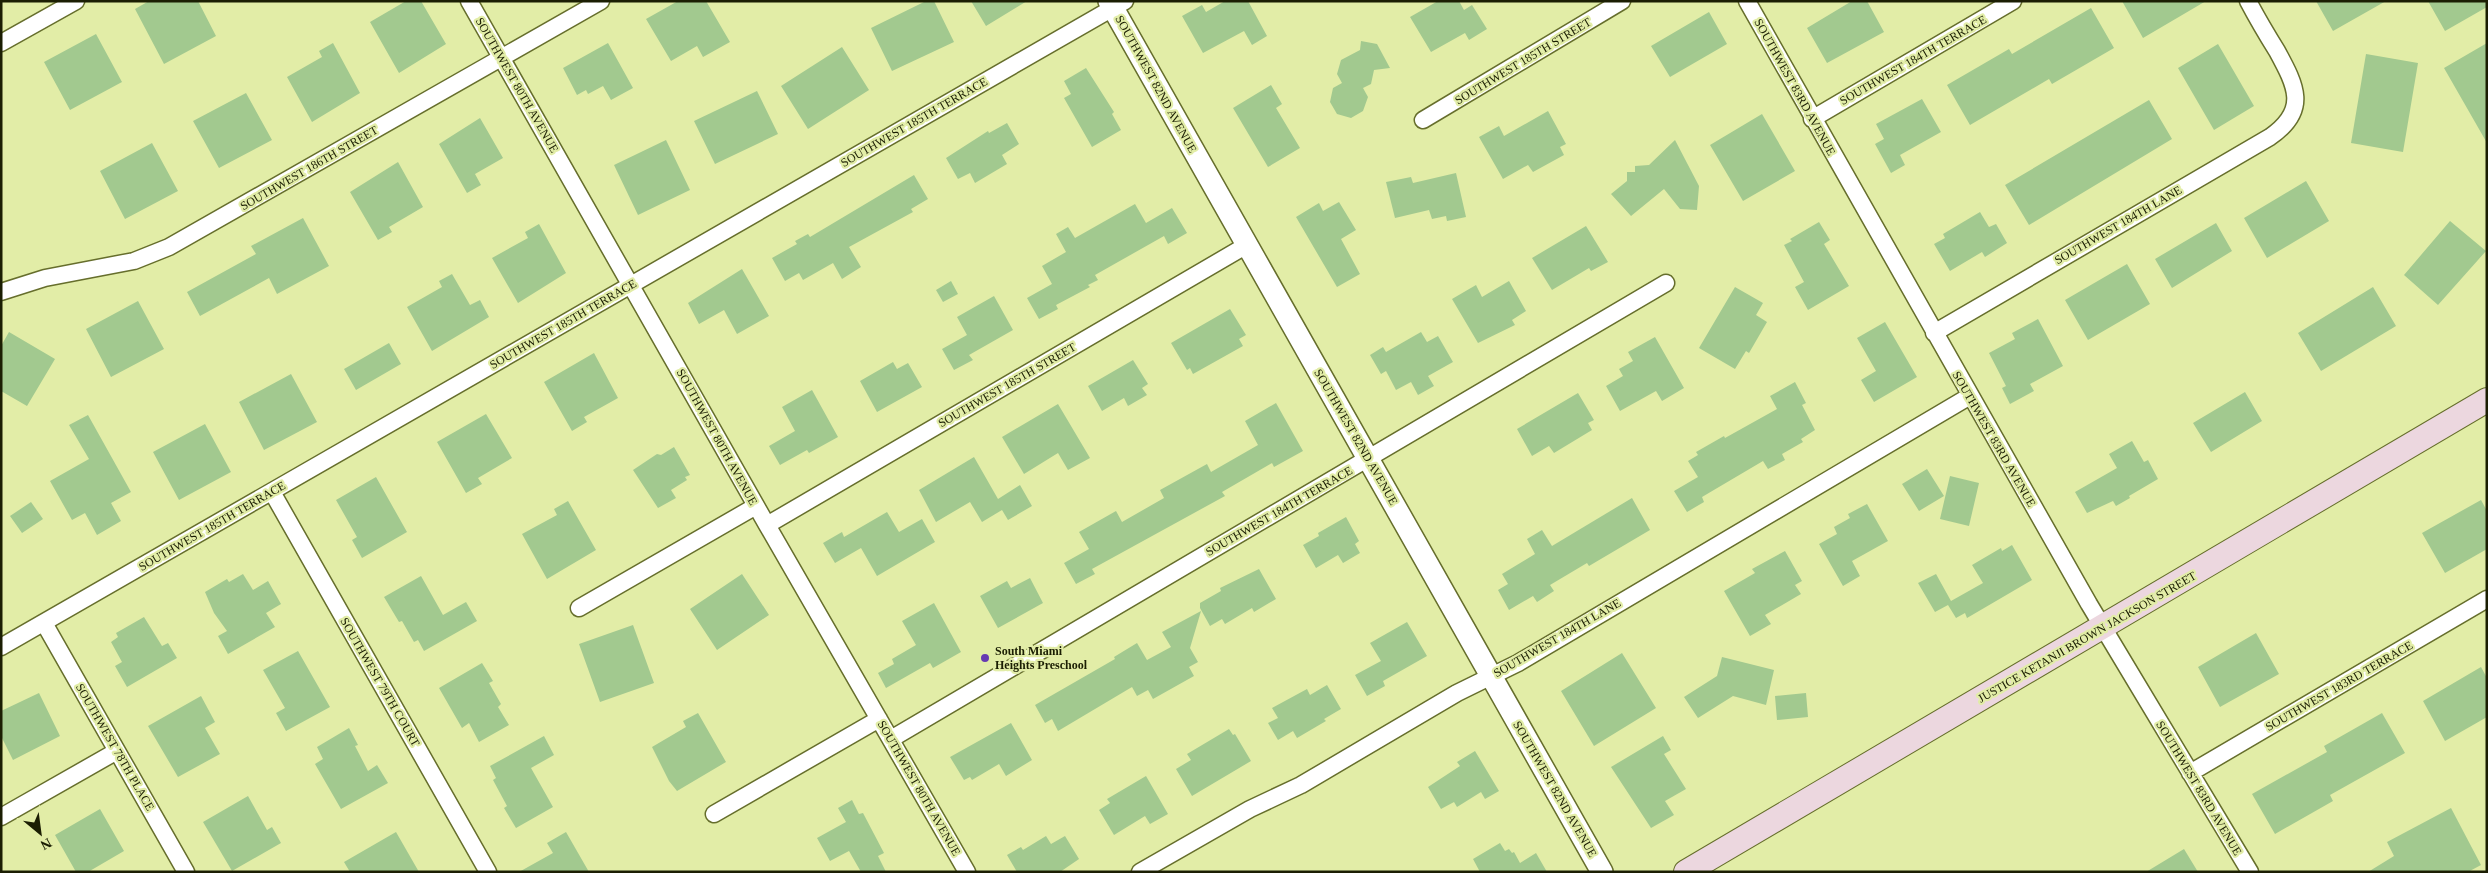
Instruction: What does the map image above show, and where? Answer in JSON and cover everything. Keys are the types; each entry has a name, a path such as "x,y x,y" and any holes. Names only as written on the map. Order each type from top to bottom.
{"main road":[{"name":"JUSTICE KETANJI BROWN JACKSON STREET","path":"1686,872 2487,400"}],"street":[{"path":"1,43 76,1"},
{"name":"SOUTHWEST 80TH AVENUE","path":"469,1 878,719 968,872"},
{"name":"SOUTHWEST 186TH STREET","path":"1,292 45,278 134,261 169,248 601,1"},
{"name":"SOUTHWEST 185TH STREET","path":"1423,120 1622,1"},
{"name":"SOUTHWEST 83RD AVENUE","path":"1747,1 1934,334 2103,627 2250,872"},
{"name":"SOUTHWEST 184TH TERRACE","path":"1812,119 2013,1"},
{"name":"SOUTHWEST 184TH LANE","path":"1934,334 2270,137 2284,126 2294,110 2296,101 2294,83 2248,1"},
{"name":"SOUTHWEST 82ND AVENUE","path":"1116,4 1247,245 1602,872"},
{"name":"SOUTHWEST 185TH TERRACE","path":"1,647 1116,4"},
{"name":"SOUTHWEST 185TH STREET","path":"767,525 1247,245"},
{"name":"SOUTHWEST 184TH TERRACE","path":"891,739 1666,283"},
{"name":"SOUTHWEST 184TH LANE","path":"1140,872 1250,809 1301,785 1457,693 1492,676 1970,396"},
{"name":"SOUTHWEST 79TH COURT","path":"272,492 488,872"},
{"path":"579,608 756,506"},
{"name":"SOUTHWEST 183RD TERRACE","path":"2190,773 2487,599"},
{"name":"SOUTHWEST 78TH PLACE","path":"44,623 186,872"},
{"path":"714,814 878,719"},
{"path":"1,817 117,751"}],"building":[{"path":"149,1 198,1 216,36 164,64 135,9"},
{"path":"406,1 421,1 446,44 399,73 370,22"},
{"path":"678,1 706,1 730,42 703,57 697,46 671,61 646,19"},
{"path":"926,1 934,1 954,42 892,71 871,28"},
{"path":"971,1 1027,1 986,26"},
{"path":"1225,1 1248,1 1267,36 1252,45 1244,31 1203,53 1182,16 1202,5 1206,12"},
{"path":"1438,1 1459,1 1464,10 1472,5 1487,29 1469,40 1465,33 1431,52 1410,17"},
{"path":"1852,1 1867,1 1884,32 1827,63 1807,28"},
{"path":"2122,1 2206,1 2143,38"},
{"path":"2316,1 2386,1 2333,31"},
{"path":"2428,1 2487,1 2487,7 2445,31"},
{"path":"2091,8 2114,48 2052,84 2049,79 1970,125 1947,85 2009,49 2012,54"},
{"path":"1709,12 1727,44 1670,77 1651,46"},
{"path":"96,34 122,82 70,110 44,62"},
{"path":"1361,41 1377,44 1390,68 1374,70 1371,84 1363,88 1368,97 1363,111 1351,118 1337,114 1330,102 1333,88 1342,83 1337,74 1341,60 1360,50"},
{"path":"333,43 360,93 312,122 287,77 322,57 319,51"},
{"path":"608,43 633,88 611,100 603,86 588,94 586,90 577,95 563,68"},
{"path":"2487,43 2487,143 2444,68"},
{"path":"2218,44 2254,106 2214,130 2178,68"},
{"path":"842,47 869,90 808,129 781,86"},
{"path":"2366,54 2418,63 2403,152 2351,143"},
{"path":"1086,68 1114,112 1112,114 1121,130 1092,147 1064,98 1071,94 1064,81"},
{"path":"1271,85 1282,104 1276,108 1300,148 1268,167 1233,108"},
{"path":"757,91 778,134 715,164 694,121"},
{"path":"246,93 272,140 219,168 193,121"},
{"path":"1922,99 1941,132 1900,155 1905,165 1891,173 1875,144 1884,139 1876,124"},
{"path":"2149,100 2172,139 2029,225 2005,185"},
{"path":"1548,111 1566,144 1560,147 1564,155 1533,172 1528,165 1503,179 1479,137 1499,126 1504,136"},
{"path":"1762,114 1795,171 1743,201 1710,145"},
{"path":"480,118 503,158 475,174 481,185 467,193 439,144"},
{"path":"1007,123 1019,144 1002,155 1007,164 975,183 970,173 958,179 946,158 988,131 989,133"},
{"path":"666,140 690,190 638,215 614,165"},
{"path":"1675,140 1699,186 1697,210 1680,209 1664,189 1631,216 1611,194 1627,181 1627,172 1635,172 1635,166 1649,165"},
{"path":"152,143 178,191 125,219 100,171"},
{"path":"398,162 423,207 389,227 392,232 378,240 350,192"},
{"path":"1456,173 1466,217 1447,221 1446,216 1432,219 1429,210 1395,218 1386,182 1411,177 1413,183"},
{"path":"914,175 928,199 911,209 913,212 849,247 861,267 842,279 833,263 803,280 799,273 785,281 772,258 797,244 795,241 808,234 810,237"},
{"path":"2306,181 2329,221 2267,258 2244,218"},
{"path":"1339,202 1356,230 1341,239 1360,274 1337,287 1296,217 1319,203 1323,211"},
{"path":"1135,204 1146,223 1172,208 1187,233 1168,244 1164,236 1095,275 1098,280 1088,285 1090,287 1056,305 1058,309 1039,319 1027,298 1052,284 1042,266 1066,252 1056,234 1068,227 1075,238"},
{"path":"1980,212 1989,227 1996,224 2007,243 1985,257 1982,252 1950,271 1934,244 1945,238 1943,234"},
{"path":"303,218 329,266 277,294 269,278 200,316 187,292 256,254 251,246"},
{"path":"2450,221 2486,251 2438,305 2404,275"},
{"path":"1819,222 1830,240 1824,244 1849,286 1808,310 1795,287 1804,282 1784,245 1792,241 1790,239"},
{"path":"2216,223 2232,251 2172,288 2155,259"},
{"path":"539,224 566,273 518,303 492,258 528,238 525,232"},
{"path":"1586,226 1608,262 1591,271 1589,268 1552,290 1532,258"},
{"path":"2127,264 2150,304 2088,340 2065,300"},
{"path":"742,269 769,316 737,334 724,310 699,324 688,303"},
{"path":"452,274 470,305 480,300 489,317 432,351 407,307 442,287 439,281"},
{"path":"951,281 958,294 943,302 936,290"},
{"path":"1509,281 1526,311 1512,320 1515,325 1478,343 1452,299 1476,285 1482,297"},
{"path":"1735,287 1763,303 1756,315 1767,322 1749,353 1746,351 1735,369 1699,348"},
{"path":"2373,287 2396,326 2321,371 2298,333"},
{"path":"994,296 1013,330 969,355 973,360 954,370 942,349 967,335 957,317"},
{"path":"138,301 164,349 111,377 86,329"},
{"path":"1230,309 1246,335 1239,339 1243,346 1193,374 1190,368 1187,370 1171,343"},
{"path":"2038,319 2063,366 2030,384 2034,391 2010,404 2002,388 2006,386 1989,353 2015,339 2012,333"},
{"path":"1885,322 1917,377 1874,402 1861,380 1876,371 1857,338"},
{"path":"9,332 55,359 27,406 1,391 1,346"},
{"path":"1421,332 1427,342 1438,336 1453,362 1428,376 1434,386 1418,395 1411,382 1396,390 1386,371 1381,374 1370,355 1383,347 1386,352"},
{"path":"1655,337 1684,388 1662,401 1656,391 1620,411 1606,386 1623,376 1619,369 1633,361 1628,352"},
{"path":"389,343 401,364 356,390 344,369"},
{"path":"594,353 618,398 584,417 587,422 572,431 544,382"},
{"path":"1133,360 1148,384 1142,388 1147,395 1128,406 1124,398 1102,411 1088,386"},
{"path":"893,362 897,369 908,363 922,387 877,412 860,381"},
{"path":"291,374 317,422 264,450 239,402"},
{"path":"1795,382 1806,403 1802,405 1815,430 1801,439 1803,442 1782,454 1785,460 1768,469 1763,461 1702,497 1704,502 1687,512 1674,491 1698,477 1688,461 1698,455 1696,452 1777,409 1770,396"},
{"path":"812,390 838,437 809,453 807,450 780,465 769,446 795,431 782,407"},
{"path":"2245,392 2262,421 2211,452 2193,423"},
{"path":"1578,393 1594,420 1588,423 1592,430 1554,453 1549,446 1532,456 1517,429"},
{"path":"1276,403 1303,451 1274,467 1272,463 1222,492 1225,496 1092,569 1095,574 1076,584 1064,563 1089,549 1079,532 1116,511 1122,522 1164,498 1160,490 1207,464 1211,472 1258,445 1245,421"},
{"path":"1058,404 1090,458 1068,470 1058,453 1024,474 1002,437"},
{"path":"486,414 512,458 478,478 482,484 466,493 437,442"},
{"path":"88,415 131,492 111,503 121,521 97,535 85,513 72,520 50,481 89,459 69,425"},
{"path":"205,424 231,472 179,500 153,452"},
{"path":"2132,441 2144,462 2148,460 2158,479 2116,506 2113,501 2087,513 2075,492 2117,468 2109,454"},
{"path":"674,447 690,475 685,477 687,480 671,490 676,498 658,508 633,470 657,454 661,455"},
{"path":"974,457 998,499 1020,485 1032,506 1008,520 1002,510 982,522 970,502 936,522 919,490"},
{"path":"1927,469 1944,496 1919,511 1902,484"},
{"path":"1950,476 1979,483 1969,526 1940,519"},
{"path":"376,477 407,532 362,558 352,540 357,537 336,500"},
{"path":"1632,498 1650,530 1589,566 1587,563 1550,585 1554,591 1537,602 1533,596 1509,610 1498,590 1508,584 1502,574 1535,554 1527,539 1542,530 1552,546"},
{"path":"2481,500 2487,511 2487,549 2445,573 2422,533"},
{"path":"568,501 596,550 547,579 522,534 557,515 554,509"},
{"path":"31,502 43,519 22,533 10,516"},
{"path":"1867,504 1888,541 1852,561 1860,576 1843,586 1819,544 1837,534 1834,527 1850,518 1848,514"},
{"path":"887,512 899,532 922,519 935,542 877,576 861,548 835,563 823,543 842,532 844,537"},
{"path":"1346,517 1359,541 1355,544 1360,553 1343,563 1338,555 1316,568 1303,545 1319,536 1318,533"},
{"path":"2012,545 2032,580 1967,618 1965,613 1956,618 1948,605 1935,612 1918,583 1936,574 1951,601 1983,583 1972,565 2001,548 2002,551"},
{"path":"1785,551 1802,581 1795,585 1801,594 1765,615 1771,624 1750,636 1724,591 1755,573 1752,569"},
{"path":"1259,569 1276,599 1254,612 1252,608 1225,624 1222,619 1210,626 1200,608 1200,603 1221,591 1220,588"},
{"path":"243,574 253,590 268,581 281,604 266,613 275,627 228,654 218,636 227,631 214,613 205,592 227,579 229,582"},
{"path":"742,574 769,615 717,650 690,609"},
{"path":"421,576 443,615 466,602 477,621 424,651 418,640 414,642 402,621 399,622 384,597"},
{"path":"1030,578 1043,603 998,628 980,596 1007,581 1011,588"},
{"path":"934,603 961,652 933,668 930,663 886,688 878,673 894,664 892,659 916,645 902,621"},
{"path":"1201,611 1190,648 1198,662 1189,667 1194,676 1153,699 1148,690 1137,696 1132,687 1058,731 1052,719 1045,723 1035,705 1115,659 1114,657 1137,643 1147,660 1171,647 1162,632"},
{"path":"144,617 162,646 168,643 177,658 127,687 115,666 122,662 111,642 118,637 116,633"},
{"path":"1407,622 1427,656 1383,681 1385,686 1367,696 1355,675 1381,661 1370,643"},
{"path":"633,625 654,683 600,702 579,644"},
{"path":"2256,633 2279,674 2220,707 2198,667"},
{"path":"298,651 330,707 286,731 276,713 285,708 263,670"},
{"path":"1622,653 1656,708 1594,746 1561,691"},
{"path":"1722,657 1774,670 1766,705 1733,696 1698,718 1684,697 1717,676"},
{"path":"482,663 493,681 489,683 501,704 498,707 509,725 479,742 469,723 462,728 439,688"},
{"path":"2481,667 2487,678 2487,717 2445,741 2423,701"},
{"path":"1327,685 1341,709 1324,719 1326,721 1297,738 1293,731 1278,740 1268,723 1278,718 1272,708 1307,689 1310,695"},
{"path":"39,693 60,736 13,760 1,736 1,711"},
{"path":"1806,693 1808,717 1777,720 1775,696"},
{"path":"201,696 215,722 205,728 220,754 178,777 148,726"},
{"path":"698,713 726,762 677,791 669,781 652,747 686,727 683,721"},
{"path":"2382,713 2405,753 2330,795 2333,801 2275,834 2252,794 2327,752 2324,746"},
{"path":"1011,723 1032,760 1006,776 999,764 972,780 970,777 964,780 950,757"},
{"path":"349,728 358,745 355,746 368,771 377,765 388,783 341,809 315,764 323,759 317,747"},
{"path":"1229,729 1233,735 1235,734 1251,761 1192,796 1176,769 1191,760 1187,754"},
{"path":"544,736 554,755 531,768 553,807 516,828 504,808 507,806 493,780 496,778 490,766"},
{"path":"1663,736 1671,750 1664,754 1686,789 1665,801 1674,815 1651,828 1611,767"},
{"path":"1475,751 1499,791 1485,799 1481,792 1457,807 1454,802 1441,809 1428,787 1460,766 1457,762"},
{"path":"1146,776 1168,814 1150,824 1145,816 1114,835 1099,810 1110,803 1107,799"},
{"path":"248,796 267,830 272,827 281,843 232,871 203,822"},
{"path":"852,800 859,814 863,813 884,853 878,856 886,872 861,872 849,851 830,861 817,838 846,822 838,808"},
{"path":"2451,808 2481,865 2468,872 2368,872 2394,856 2387,842"},
{"path":"100,809 124,851 88,872 76,872 55,835"},
{"path":"396,832 419,872 350,872 344,862"},
{"path":"566,832 589,872 519,872 553,853 547,843"},
{"path":"1046,836 1051,844 1065,836 1079,859 1060,872 1017,872 1007,855 1021,847 1023,850"},
{"path":"1500,843 1505,851 1509,849 1512,853 1514,852 1520,863 1536,853 1547,872 1480,872 1473,859"},
{"path":"2184,849 2198,872 2146,872"}],"place":[{"name":"South Miami Heights Preschool","path":"985,658"}]}
